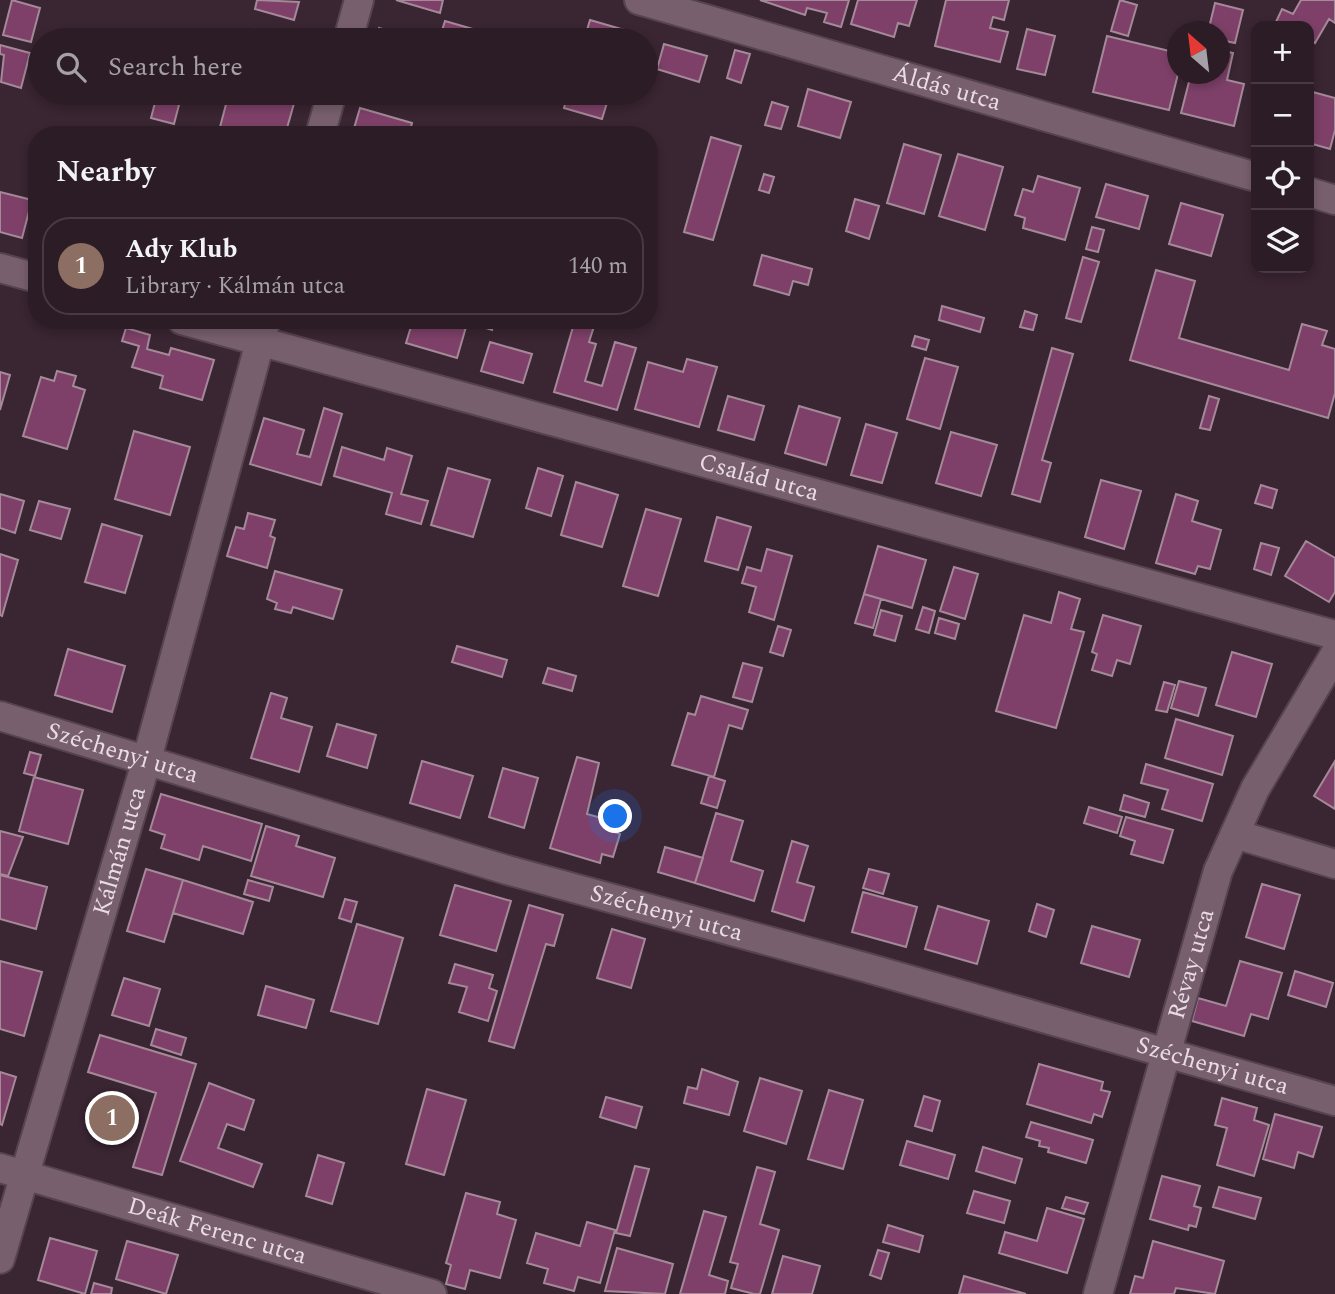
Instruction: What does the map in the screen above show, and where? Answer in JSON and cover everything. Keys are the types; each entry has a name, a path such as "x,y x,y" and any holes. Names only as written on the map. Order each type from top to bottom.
{"street":[{"path":"351,28 359,0"},
{"name":"Áldás utca","path":"639,0 1251,176"},
{"path":"323,126 329,105"},
{"path":"1314,194 1335,200"},
{"path":"0,268 28,276"},
{"name":"Család utca","path":"263,331 1335,635"},
{"name":"Kálmán utca","path":"0,1259 12,1171 147,759 263,331"},
{"name":"Révay utca","path":"1098,1294 1218,871 1255,789 1335,654"},
{"name":"Széchenyi utca","path":"0,716 507,870 864,967 1335,1101"},
{"path":"1235,834 1335,863"},
{"name":"Deák Ferenc utca","path":"12,1171 432,1294"}],"building":[{"path":"12,0 40,8 35,28 28,28 28,41 3,35"},
{"path":"257,0 299,2 294,20 255,9"},
{"path":"396,0 443,0 440,13"},
{"path":"760,0 849,0 841,27 824,22 827,13 807,8 805,15"},
{"path":"858,0 917,0 909,26 898,23 894,37 851,24"},
{"path":"946,0 1009,0 1004,20 993,17 990,28 1008,32 1000,62 935,46"},
{"path":"1120,0 1137,5 1128,36 1111,31"},
{"path":"1301,0 1335,0 1335,23 1329,19 1315,43 1314,21 1276,21 1282,9 1293,14"},
{"path":"1215,3 1243,10 1235,43 1230,42 1230,21 1211,21"},
{"path":"590,20 618,28 588,28"},
{"path":"445,21 469,28 443,28"},
{"path":"1027,29 1055,36 1045,75 1017,69"},
{"path":"1107,36 1167,50 1167,84 1176,84 1169,110 1093,92"},
{"path":"664,44 707,56 699,82 658,69"},
{"path":"0,45 28,52 21,88 1,82 4,55 0,54"},
{"path":"735,50 750,54 741,83 727,78"},
{"path":"1230,81 1244,84 1234,126 1181,113 1188,84 1230,84"},
{"path":"808,89 851,102 840,138 798,126"},
{"path":"1314,92 1335,98 1335,130 1330,149 1314,144"},
{"path":"772,102 788,107 781,129 765,125"},
{"path":"154,105 179,105 174,124 151,118"},
{"path":"226,105 294,105 288,126 220,126"},
{"path":"565,105 606,105 602,119 564,108"},
{"path":"360,108 412,123 411,126 355,126"},
{"path":"711,137 741,146 713,240 684,232"},
{"path":"904,144 941,155 924,214 887,203"},
{"path":"958,154 1003,167 985,230 939,216"},
{"path":"764,174 774,177 769,193 759,190"},
{"path":"1038,176 1080,188 1065,240 1023,228 1025,218 1015,215 1023,189 1033,192"},
{"path":"1106,184 1148,196 1139,229 1096,217"},
{"path":"0,192 28,199 28,215 22,238 0,232"},
{"path":"855,199 879,206 869,239 846,231"},
{"path":"1181,203 1223,215 1211,256 1169,244"},
{"path":"1092,227 1104,230 1098,252 1086,249"},
{"path":"762,255 812,269 808,285 793,281 789,295 754,285"},
{"path":"1083,257 1099,262 1081,322 1066,318"},
{"path":"1156,270 1195,281 1179,338 1289,370 1302,324 1327,331 1322,345 1335,349 1335,393 1328,418 1130,360"},
{"path":"942,306 984,318 980,332 939,320"},
{"path":"1025,311 1037,315 1033,330 1020,327"},
{"path":"126,329 129,329 150,335 147,349 169,355 171,348 214,360 202,400 160,388 163,376 132,367 139,346 122,341"},
{"path":"410,329 465,329 457,358 406,343"},
{"path":"572,329 593,329 589,342 596,344 585,381 602,386 615,342 636,348 617,410 554,392"},
{"path":"915,336 929,340 926,350 912,346"},
{"path":"490,342 532,354 523,383 481,371"},
{"path":"1052,348 1073,354 1042,460 1051,463 1040,502 1012,494"},
{"path":"925,358 958,367 940,429 907,419"},
{"path":"687,359 717,367 699,427 635,409 648,362 683,372"},
{"path":"57,371 76,376 73,386 85,390 67,449 23,436 41,377 54,381"},
{"path":"0,372 10,375 0,410"},
{"path":"728,396 764,406 754,440 718,430"},
{"path":"1209,396 1219,399 1210,430 1200,428"},
{"path":"799,406 840,418 826,465 785,453"},
{"path":"324,408 342,414 321,485 250,464 264,418 304,430 297,454 310,457"},
{"path":"866,424 897,433 882,483 851,475"},
{"path":"134,431 190,447 170,515 115,499"},
{"path":"951,432 997,445 981,496 936,483"},
{"path":"342,447 384,460 387,448 412,456 401,494 428,501 421,524 386,514 392,493 334,476"},
{"path":"448,468 490,480 473,537 431,525"},
{"path":"538,468 563,476 551,516 526,508"},
{"path":"1101,480 1141,491 1124,549 1085,537"},
{"path":"576,482 618,495 602,547 561,535"},
{"path":"1261,485 1277,490 1272,508 1255,503"},
{"path":"0,494 24,501 15,533 0,528"},
{"path":"1176,494 1198,501 1192,521 1221,530 1210,569 1198,566 1195,574 1156,563"},
{"path":"39,501 70,509 61,539 30,530"},
{"path":"646,509 681,519 658,596 623,586"},
{"path":"248,513 275,520 270,536 275,538 267,568 227,556 236,527 244,529"},
{"path":"717,517 751,527 738,570 705,561"},
{"path":"102,524 142,536 125,593 85,582"},
{"path":"1306,541 1335,558 1335,592 1329,602 1285,576"},
{"path":"1261,543 1279,548 1271,575 1254,569"},
{"path":"878,546 926,560 912,608 864,594"},
{"path":"767,549 792,556 774,620 749,612 756,587 742,583 747,567 761,571"},
{"path":"0,554 18,560 2,616 0,615"},
{"path":"954,567 978,574 965,619 940,611"},
{"path":"275,571 342,590 333,619 293,607 291,613 275,609 277,603 267,599"},
{"path":"1059,592 1080,599 1071,629 1084,632 1056,728 996,711 1024,615 1051,623"},
{"path":"864,594 881,599 873,628 855,623"},
{"path":"923,607 935,611 929,633 916,629"},
{"path":"881,610 902,616 895,641 874,635"},
{"path":"1103,615 1141,626 1130,664 1117,660 1112,676 1092,670 1097,654 1092,652"},
{"path":"939,618 959,624 955,639 935,633"},
{"path":"778,626 791,630 783,656 770,652"},
{"path":"457,646 507,660 502,677 452,662"},
{"path":"68,649 125,666 112,712 55,695"},
{"path":"1232,652 1272,664 1256,717 1216,705"},
{"path":"743,663 762,668 752,702 733,697"},
{"path":"548,668 576,676 572,691 543,683"},
{"path":"1179,681 1206,688 1198,716 1171,708"},
{"path":"1164,682 1175,685 1167,712 1156,710"},
{"path":"271,693 287,698 281,718 312,727 299,772 251,758"},
{"path":"701,696 748,710 742,729 729,725 714,777 672,765 688,713 695,715"},
{"path":"1176,719 1233,736 1222,775 1165,758"},
{"path":"337,724 376,735 367,768 327,756"},
{"path":"30,752 41,755 35,776 24,773"},
{"path":"577,757 599,763 587,814 612,821 609,830 620,834 613,857 602,854 600,863 550,848"},
{"path":"422,761 473,776 460,818 410,803"},
{"path":"1335,761 1335,809 1314,796"},
{"path":"1146,764 1213,784 1202,821 1162,809 1168,790 1141,783"},
{"path":"503,768 538,778 524,828 489,817"},
{"path":"709,776 725,781 717,808 701,803"},
{"path":"34,777 83,790 68,844 19,831"},
{"path":"161,794 262,824 251,861 203,846 199,860 161,848 165,835 150,830"},
{"path":"1124,795 1149,803 1145,817 1120,810"},
{"path":"1089,807 1122,817 1117,833 1084,823"},
{"path":"716,813 743,821 731,861 763,871 754,901 695,883"},
{"path":"1126,817 1173,830 1163,863 1131,854 1135,841 1120,836"},
{"path":"266,826 299,836 296,846 335,858 323,897 251,876"},
{"path":"0,831 23,837 8,876 0,874"},
{"path":"792,841 808,846 797,882 814,887 804,921 772,911"},
{"path":"665,847 703,858 695,883 658,872"},
{"path":"146,869 183,880 164,942 127,931"},
{"path":"869,869 889,874 883,894 863,888"},
{"path":"0,875 47,887 36,929 0,919"},
{"path":"183,880 253,902 243,934 173,913"},
{"path":"248,880 273,887 269,901 244,894"},
{"path":"1262,884 1300,895 1284,949 1246,937"},
{"path":"455,885 511,901 496,951 440,935"},
{"path":"863,892 917,907 906,947 852,932"},
{"path":"345,899 357,902 351,922 339,918"},
{"path":"1037,904 1054,910 1046,937 1029,931"},
{"path":"529,905 563,915 554,946 546,944 514,1048 489,1041"},
{"path":"938,906 989,921 977,964 925,949"},
{"path":"357,924 403,938 378,1024 331,1011"},
{"path":"1092,926 1140,940 1129,977 1081,963"},
{"path":"612,929 645,939 631,988 597,978"},
{"path":"0,961 42,972 24,1036 0,1029"},
{"path":"1240,961 1282,973 1268,1019 1251,1014 1244,1036 1192,1021 1198,998 1226,1006"},
{"path":"455,964 493,975 489,988 497,991 488,1021 459,1012 467,987 449,983"},
{"path":"1295,971 1333,983 1326,1007 1288,995"},
{"path":"124,978 160,989 149,1026 112,1015"},
{"path":"266,986 314,1000 306,1028 258,1015"},
{"path":"156,1029 186,1038 181,1055 151,1045"},
{"path":"100,1035 196,1064 162,1175 133,1167 156,1093 88,1072"},
{"path":"1039,1064 1103,1082 1101,1090 1110,1092 1102,1117 1094,1114 1091,1123 1027,1104"},
{"path":"702,1069 738,1082 729,1115 684,1103 688,1087 697,1089"},
{"path":"0,1072 16,1077 2,1125 0,1124"},
{"path":"760,1078 802,1091 786,1144 744,1131"},
{"path":"209,1083 254,1100 244,1130 227,1124 218,1148 262,1164 253,1187 180,1161"},
{"path":"427,1089 466,1100 444,1175 406,1164"},
{"path":"829,1090 863,1100 843,1169 808,1159"},
{"path":"924,1096 940,1101 932,1131 915,1126"},
{"path":"606,1097 642,1107 636,1128 600,1117"},
{"path":"1222,1098 1257,1108 1254,1120 1269,1125 1254,1176 1217,1165 1227,1128 1215,1125"},
{"path":"1275,1114 1322,1127 1313,1157 1298,1152 1294,1168 1263,1159"},
{"path":"1031,1122 1093,1140 1086,1163 1048,1152 1049,1148 1039,1146 1040,1141 1026,1137"},
{"path":"907,1141 955,1155 948,1179 900,1165"},
{"path":"983,1147 1022,1159 1015,1183 976,1171"},
{"path":"318,1155 344,1163 332,1204 306,1196"},
{"path":"635,1166 649,1169 630,1236 616,1233"},
{"path":"757,1167 775,1172 760,1224 779,1230 760,1294 754,1294 731,1288 738,1264 730,1262"},
{"path":"1162,1176 1200,1186 1194,1206 1201,1208 1196,1227 1189,1225 1188,1230 1150,1219"},
{"path":"1219,1187 1261,1198 1255,1219 1213,1207"},
{"path":"974,1191 1010,1201 1004,1223 967,1213"},
{"path":"466,1193 500,1202 497,1214 516,1220 500,1278 470,1270 465,1289 446,1284 451,1265 446,1263"},
{"path":"1066,1197 1088,1203 1084,1214 1062,1208"},
{"path":"1047,1208 1084,1219 1067,1273 999,1253 1005,1232 1037,1241"},
{"path":"704,1211 726,1217 709,1275 728,1281 725,1294 680,1294"},
{"path":"587,1222 615,1230 600,1283 578,1277 574,1291 544,1283 548,1269 527,1263 536,1233 580,1246"},
{"path":"888,1225 923,1236 919,1252 883,1242"},
{"path":"50,1238 97,1251 85,1294 38,1280"},
{"path":"127,1241 178,1255 166,1294 116,1279"},
{"path":"1153,1241 1224,1261 1215,1294 1176,1288 1174,1294 1130,1294 1135,1276 1143,1278"},
{"path":"617,1248 673,1264 665,1294 605,1291"},
{"path":"878,1250 889,1253 881,1279 870,1275"},
{"path":"783,1256 820,1266 812,1294 772,1294"},
{"path":"964,1276 1026,1294 959,1294"},
{"path":"94,1283 112,1288 111,1294 91,1294"}],"place":[{"name":"Ady Klub","path":"112,1118"}]}
